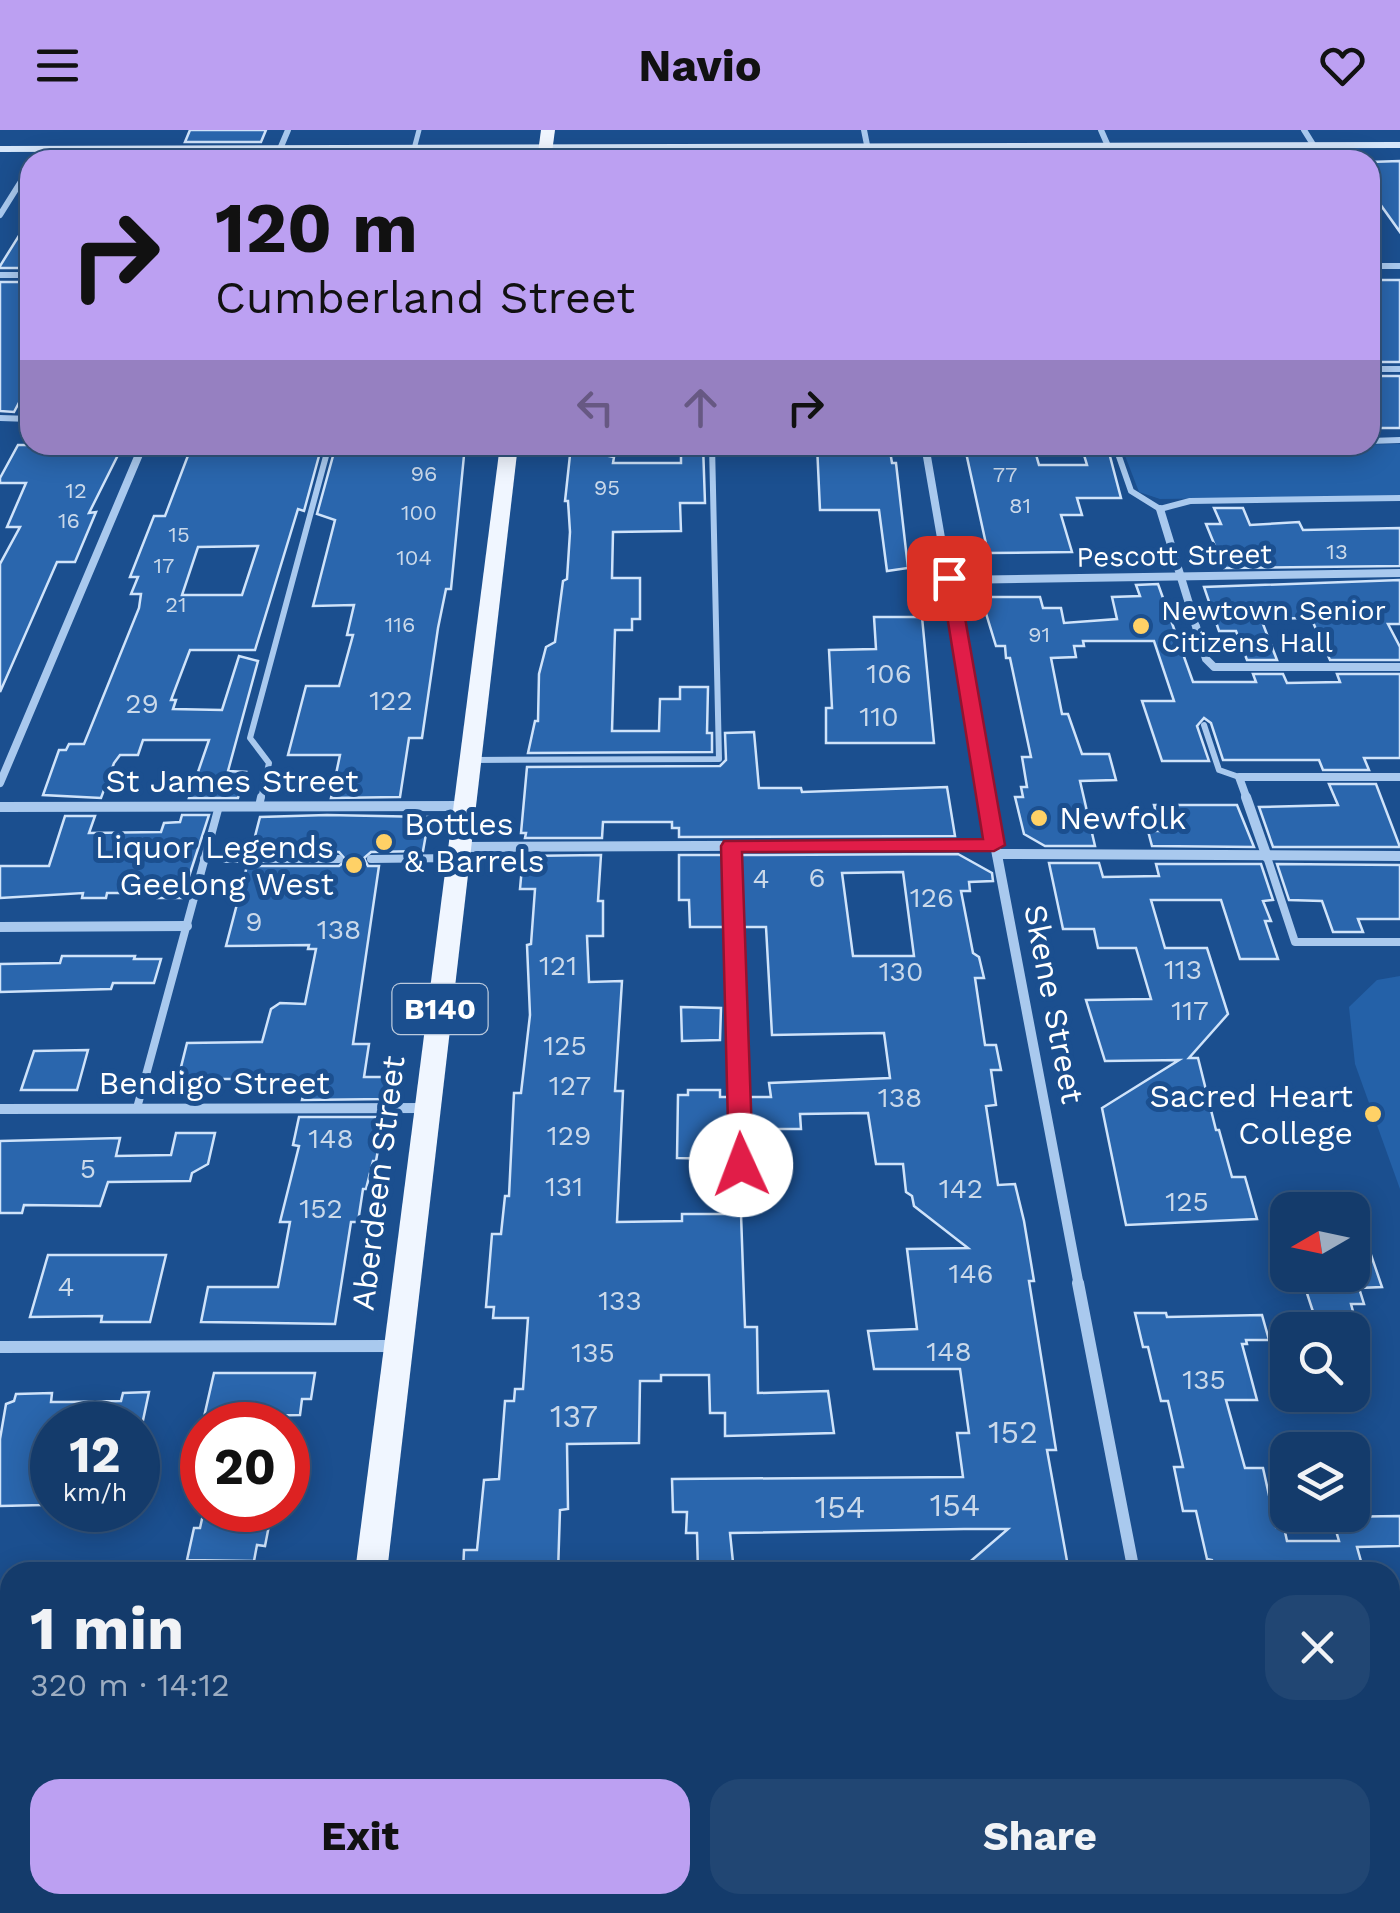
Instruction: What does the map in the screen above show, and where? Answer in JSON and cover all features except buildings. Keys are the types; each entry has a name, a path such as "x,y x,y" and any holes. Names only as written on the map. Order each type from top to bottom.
{"main road":[{"name":"Aberdeen Street","path":"372,1562 509,455"}],"street":[{"path":"864,130 868,150"},
{"path":"1101,130 1108,146"},
{"path":"1304,130 1314,146"},
{"path":"729,150 1400,145"},
{"path":"0,216 20,183"},
{"path":"0,783 139,455"},
{"name":"Skene Street","path":"927,455 996,849 1132,1562"},
{"path":"1160,509 1180,569 1178,579 1206,659 1214,667 1400,667"},
{"name":"Pescott Street","path":"950,580 1400,573"},
{"path":"1268,857 1239,778 1400,777"},
{"name":"St James Street","path":"0,807 465,806"},
{"path":"459,853 731,846 1400,856"},
{"path":"0,927 187,926"},
{"name":"Bendigo Street","path":"0,1108 428,1108"},
{"path":"0,1348 399,1346"}],"lane":[{"path":"259,806 268,763 250,738 326,455"},
{"path":"470,760 718,759 712,455"},
{"path":"1118,455 1131,491 1160,509 1190,502 1400,498"},
{"path":"1204,724 1219,770 1239,778"},
{"path":"137,1108 219,806"},
{"path":"731,846 741,1165"},
{"path":"371,859 459,853"},
{"path":"1268,857 1295,942 1400,942"},
{"path":"204,860 339,859"}],"shaded area":[{"path":"1380,444 1400,444 1400,496 1160,499 1139,492 1125,455 1380,455"},
{"path":"1400,976 1400,1189 1355,1064 1349,1007 1377,980"}],"place":[{"name":"Newtown Senior Citizens Hall","path":"1141,626"},
{"name":"Newfolk","path":"1039,818"},
{"name":"Bottles & Barrels","path":"384,842"},
{"name":"Liquor Legends Geelong West","path":"354,865"},
{"name":"Sacred Heart College","path":"1373,1114"}],"route":[{"path":"741,1165 731,846 994,845 949,578"}]}
